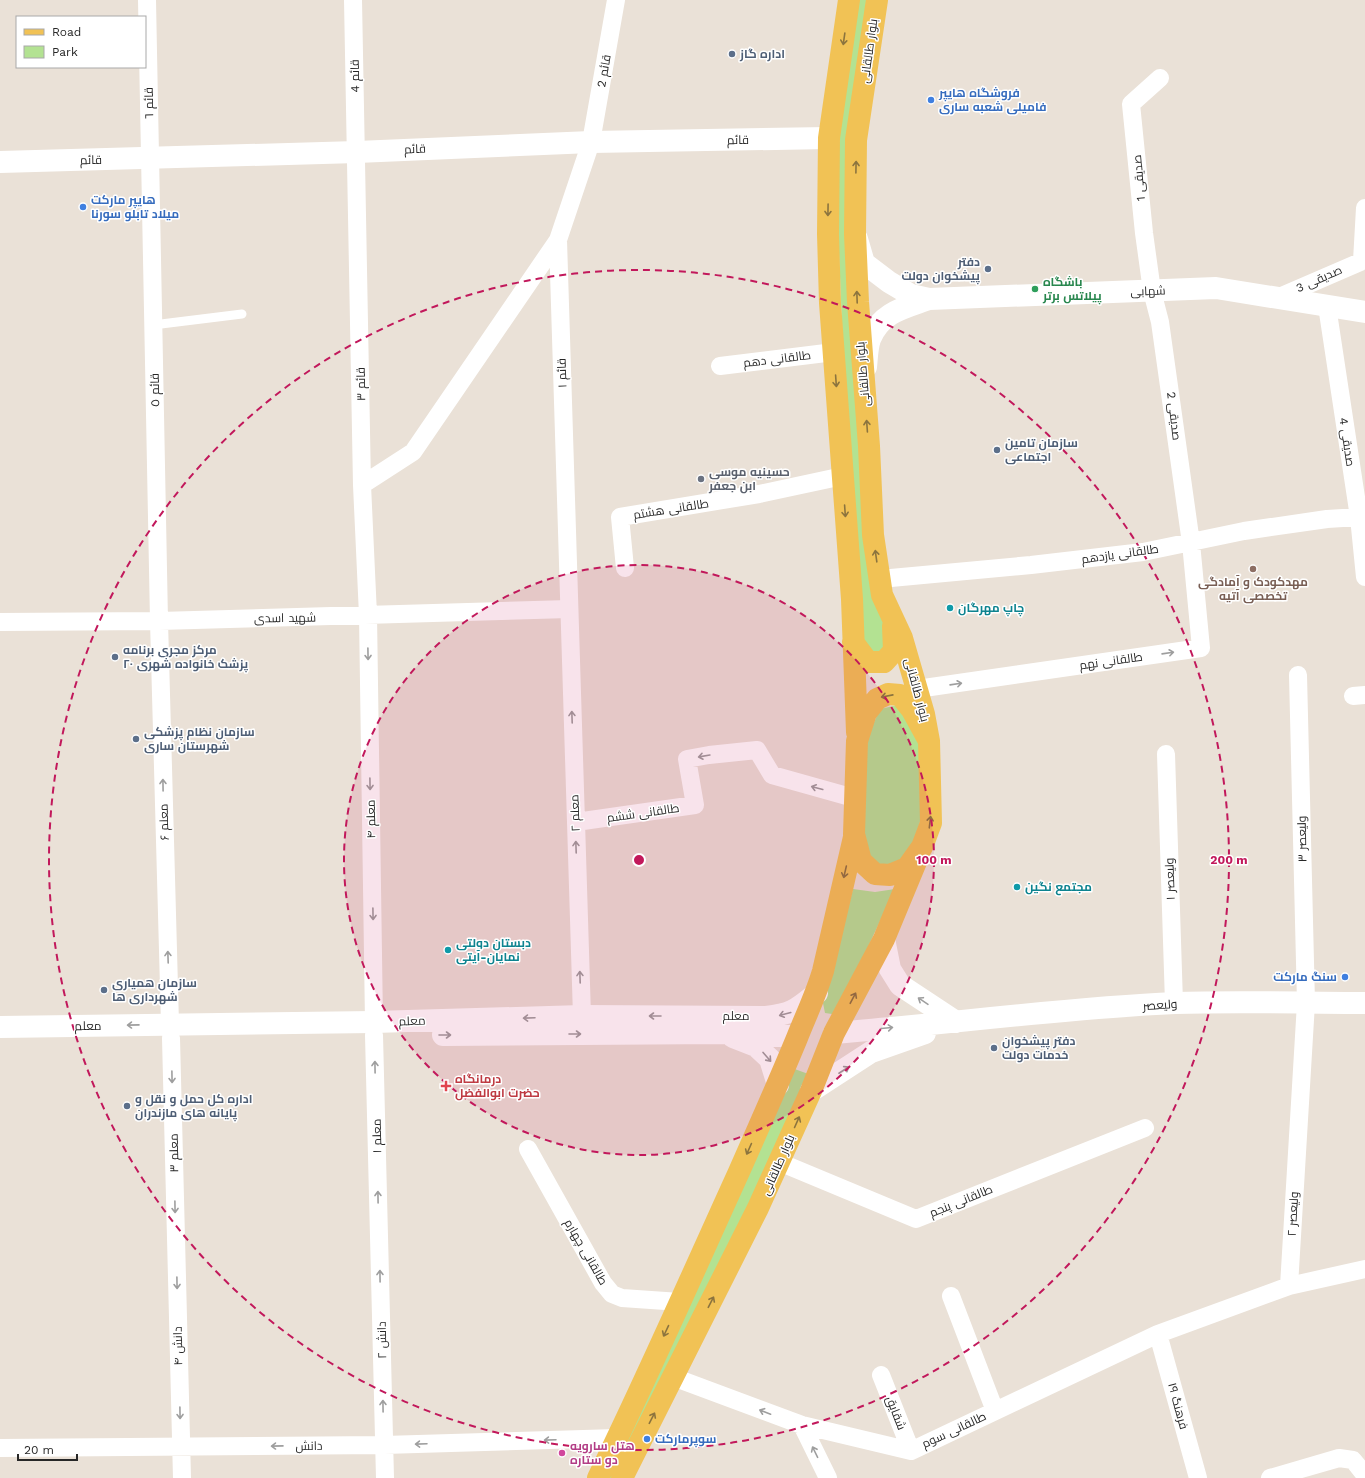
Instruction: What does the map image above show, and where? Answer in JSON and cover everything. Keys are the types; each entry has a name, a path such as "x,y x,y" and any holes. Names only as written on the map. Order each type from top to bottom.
{"main road":[{"path":"598,1478 778,1086 797,1036 817,993 854,834 857,741 852,599 834,352 828,234 829,138 849,0"},
{"name":"بلوار طالقانی","path":"622,1478 758,1208 811,1091 834,1033 884,939 931,823 929,740 924,714 902,638 882,595 873,535 855,234 856,140 877,0"},
{"name":"قائم","path":"0,162 150,159 357,152 591,142 829,138"},
{"path":"855,234 864,263 895,286 911,295 930,299"},
{"name":"شهابی","path":"930,299 1216,288 1365,312"},
{"path":"863,380 870,340 882,320 899,310 930,299"},
{"path":"853,642 868,662 884,662 894,651 892,616"},
{"path":"857,741 866,713 877,698 888,694 900,695 912,710 929,740"},
{"path":"854,834 861,861 875,874 890,874 907,868 922,847"},
{"path":"884,939 890,969 900,985 956,1022"},
{"name":"معلم","path":"374,1029 582,1016 766,1017 782,1015 795,1011 817,993"},
{"name":"ولیعصر","path":"834,1033 1041,1013 1174,1003 1365,1003"},
{"path":"811,1091 871,1052 956,1022"},
{"name":"معلم","path":"0,1027 170,1031 374,1029 721,1033 797,1036"},
{"name":"معلم","path":"0,1042 170,1031"},
{"path":"721,1033 751,1044 770,1059 778,1086"},
{"path":"797,1036 834,1033"}],"street":[{"name":"قائم ٦","path":"147,0 150,159"},
{"name":"قائم 4","path":"353,0 357,152"},
{"name":"قائم 2","path":"591,142 616,0"},
{"name":"صدیقی 1","path":"1152,290 1144,233 1131,104 1160,78"},
{"name":"قائم ١","path":"569,609 558,240 591,142"},
{"name":"قائم ٣","path":"357,152 362,485 368,616"},
{"name":"قائم ٥","path":"150,159 159,621"},
{"path":"1363,260 1365,208"},
{"path":"362,485 413,452 558,240"},
{"name":"صدیقی 3","path":"1277,298 1363,260"},
{"name":"صدیقی 2","path":"1152,290 1162,329 1191,543"},
{"name":"صدیقی 4","path":"1327,306 1359,517 1365,577"},
{"name":"طالقانی دهم","path":"720,366 834,352"},
{"name":"طالقانی هشتم","path":"625,568 620,517 759,494 843,476"},
{"name":"طالقانی یازدهم","path":"880,579 1031,565 1143,552 1244,531 1359,517"},
{"name":"طالقانی نهم","path":"917,689 1201,648 1191,543"},
{"name":"شهید اسدی","path":"0,622 159,621 569,609"},
{"name":"معلم ٢","path":"569,609 582,1016"},
{"name":"معلم ۴","path":"368,616 374,1029"},
{"name":"معلم ۶","path":"159,621 170,1031"},
{"name":"ولیعصر ٣","path":"1298,675 1306,1003"},
{"name":"طالقانی ششم","path":"576,822 695,805 687,759 757,750 772,776 854,798"},
{"name":"ولیعصر ١","path":"1166,754 1174,1003"},
{"name":"ولیعصر ٢","path":"1289,1286 1306,1003"},
{"name":"معلم ١","path":"374,1029 379,1236"},
{"name":"معلم ۳","path":"170,1031 176,1244"},
{"name":"طالقانی پنجم","path":"779,1162 916,1219 1145,1128"},
{"name":"طالقانی چهارم","path":"528,1149 603,1283 612,1294 622,1298 680,1302"},
{"name":"دانش ٢","path":"379,1236 385,1478"},
{"name":"دانش ۴","path":"176,1244 182,1478"},
{"path":"1158,1334 1289,1286 1365,1269"},
{"path":"951,1296 995,1411"},
{"name":"طالقانی سوم","path":"673,1377 802,1425 911,1451 1158,1334"},
{"name":"فرهنگ ۱۹","path":"1158,1334 1198,1478"},
{"name":"شقایق","path":"881,1375 911,1451"},
{"path":"802,1425 828,1478"},
{"name":"دانش","path":"0,1448 384,1445 617,1438"},
{"path":"1270,1478 1339,1458 1353,1460 1365,1475"}],"lane":[{"path":"153,326 242,314"}],"green space":[{"path":"853,0 871,0 851,139 887,616 884,653 869,653 860,640 851,535 834,136"},
{"path":"898,705 921,740 922,815 913,846 897,864 879,866 867,853 863,834 866,740 880,709"},
{"path":"853,889 875,892 895,889 838,1011 832,1014 825,1013 823,1003"},
{"path":"789,1067 814,1076 618,1478 599,1478"}],"place":[{"name":"اداره گاز","path":"732,54"},
{"name":"فروشگاه هایپر فامیلی شعبه ساری","path":"931,100"},
{"name":"هایپر مارکت میلاد تابلو سورنا","path":"83,207"},
{"name":"دفتر پیشخوان دولت","path":"988,269"},
{"name":"باشگاه پیلاتس برتر","path":"1035,289"},
{"name":"سازمان تامین اجتماعی","path":"997,450"},
{"name":"حسینیه موسی ابن جعفر","path":"701,479"},
{"name":"مهدکودک و آمادگی تخصصی آتیه","path":"1253,569"},
{"name":"چاپ مهرگان","path":"950,608"},
{"name":"مرکز مجری برنامه پزشک خانواده شهری ٢٠","path":"115,657"},
{"name":"سازمان نظام پزشکی شهرستان ساری","path":"136,739"},
{"name":"مجتمع نگین","path":"1017,887"},
{"name":"دبستان دولتی نمایان-آیتی","path":"448,950"},
{"name":"سنگ مارکت","path":"1345,977"},
{"name":"سازمان همیاری شهرداری ها","path":"104,990"},
{"name":"دفتر پیشخوان خدمات دولت","path":"994,1048"},
{"name":"درمانگاه حضرت ابوالفضل","path":"446,1086"},
{"name":"اداره کل حمل و نقل و پایانه های مازندران","path":"127,1106"},
{"name":"سوپرمارکت","path":"647,1439"},
{"name":"هتل سارویه دو ستاره","path":"562,1453"}]}
